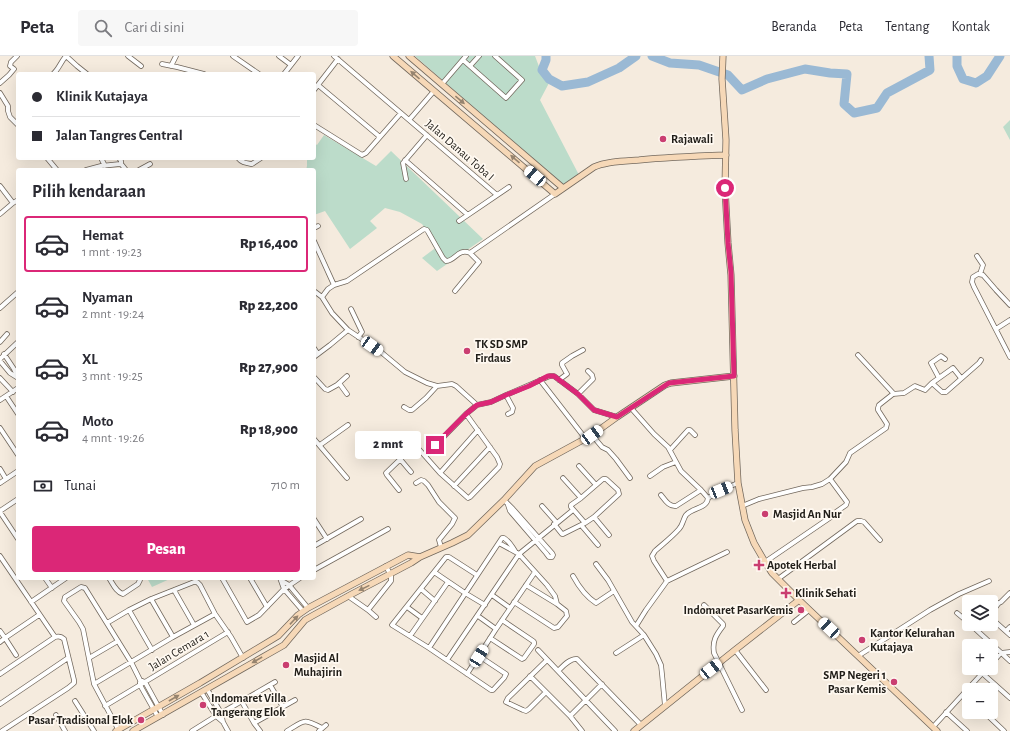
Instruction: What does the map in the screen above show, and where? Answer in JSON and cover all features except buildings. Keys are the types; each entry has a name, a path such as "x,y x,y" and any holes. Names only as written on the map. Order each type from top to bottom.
{"main road":[{"path":"393,56 555,194 599,165 637,160 726,154"},
{"path":"409,56 563,188"},
{"path":"723,56 722,79 726,154 725,188 731,272 735,430 738,483 742,506 750,533 765,562 778,579 935,729"},
{"path":"442,98 449,90"},
{"path":"133,731 284,645 308,618 420,557 468,535 504,500 535,466 592,435 669,383 734,376"},
{"path":"117,730 243,658 278,636 298,615 306,610 408,555 420,557"},
{"path":"376,572 381,579"},
{"path":"347,587 350,595"},
{"path":"634,731 799,600"},
{"path":"278,636 284,645"},
{"path":"200,683 204,691"}],"street":[{"path":"0,83 10,75 14,69 10,66 11,62 17,56"},
{"path":"55,72 66,56 84,72"},
{"path":"128,56 134,58 141,66"},
{"path":"171,66 176,56"},
{"path":"233,56 256,72"},
{"path":"279,56 291,65"},
{"path":"286,72 298,56"},
{"name":"Jalan Danau Toba I","path":"334,56 497,195"},
{"path":"442,84 466,56"},
{"path":"470,66 479,56"},
{"path":"463,60 506,98 522,80 495,56"},
{"path":"316,88 338,59"},
{"path":"162,64 196,72"},
{"path":"318,85 380,137"},
{"path":"409,120 434,92"},
{"path":"0,93 8,106 10,117 16,123"},
{"path":"316,126 364,155 401,113"},
{"path":"406,179 403,163 427,135"},
{"path":"49,160 55,168"},
{"path":"102,160 105,166"},
{"path":"121,160 121,164 124,168"},
{"path":"240,160 252,164 258,160"},
{"path":"405,160 468,214"},
{"path":"96,168 121,164"},
{"path":"143,168 150,164"},
{"path":"0,186 13,203"},
{"path":"459,220 509,187"},
{"path":"470,253 555,194"},
{"path":"0,214 16,201"},
{"path":"322,297 334,285 347,281 424,229 427,230 446,261 466,251 479,262 455,291"},
{"path":"316,245 334,285"},
{"path":"977,256 983,265 980,274 976,275 972,279 974,287 1009,354"},
{"path":"980,274 986,277 1010,305"},
{"path":"316,293 322,297 332,314 348,330 381,352 406,372 427,383 437,386 452,384 477,405"},
{"path":"0,308 16,294"},
{"path":"351,309 362,331 358,337"},
{"path":"996,330 1010,320"},
{"path":"316,351 318,354 348,330"},
{"path":"0,342 7,334"},
{"path":"16,344 4,354 0,360 10,373 16,377"},
{"path":"559,380 567,374 562,366 562,363 583,350"},
{"path":"4,354 16,374"},
{"path":"858,355 894,394"},
{"path":"939,378 931,363 941,356 945,359"},
{"path":"932,384 942,392 949,390 981,360"},
{"path":"742,506 759,499 818,485 830,479 846,462 850,453 886,428 887,424 878,410 881,403 894,394 904,393 915,386 925,390 953,368 961,378"},
{"path":"578,394 593,379 592,375 588,371"},
{"path":"316,379 327,390 329,390 347,376"},
{"path":"425,456 466,414 477,405 491,402 550,376 554,376 578,394 594,410 617,417"},
{"path":"0,378 13,392"},
{"path":"540,380 585,438"},
{"path":"339,383 347,394"},
{"path":"404,407 412,410 437,386"},
{"path":"0,400 16,390"},
{"path":"506,395 513,408 512,412 508,414"},
{"path":"6,396 16,411"},
{"path":"630,408 670,450 683,474 708,498"},
{"path":"399,490 386,474 387,471 414,446 417,447 440,473 466,497 469,498 494,472 500,464 497,457 466,414"},
{"path":"320,446 348,425"},
{"path":"0,428 16,452"},
{"path":"440,473 478,430"},
{"path":"670,450 688,430 695,435"},
{"path":"592,435 602,447 608,450 616,459 630,478"},
{"path":"316,441 347,478"},
{"path":"454,486 490,448"},
{"path":"400,459 411,472"},
{"path":"650,476 662,467 676,462"},
{"path":"579,466 596,485"},
{"path":"0,469 6,478"},
{"path":"0,483 16,472"},
{"path":"563,478 581,498"},
{"path":"542,506 563,534 583,524 594,517 618,496 619,492 606,479 603,479 571,505 573,510 583,524 598,545"},
{"path":"830,479 847,502 846,505 836,512"},
{"path":"416,483 422,480 424,481 439,502 454,518 452,524 439,540 442,547"},
{"path":"667,581 652,556 655,551 679,529 686,515 703,506 707,502 708,498 721,490 738,483"},
{"path":"661,495 670,505 674,506 701,490"},
{"path":"16,500 0,512 16,536"},
{"path":"504,500 513,509 537,540"},
{"path":"447,660 519,554 573,510"},
{"path":"594,517 609,535"},
{"path":"765,562 831,517"},
{"path":"316,545 361,519"},
{"path":"778,579 857,521 864,522 880,540"},
{"path":"316,522 327,539"},
{"path":"316,569 388,528"},
{"path":"429,648 499,543 519,554 547,585 555,596 557,604"},
{"path":"636,626 667,581 728,552"},
{"path":"0,556 16,580"},
{"path":"477,575 447,556 392,625 492,690 506,674 479,656"},
{"path":"596,564 630,618 656,654 662,674 665,706"},
{"path":"368,610 391,581 392,578 386,566"},
{"path":"434,572 485,605"},
{"path":"467,674 535,572"},
{"path":"573,576 580,589 596,603 614,591"},
{"path":"16,580 55,637"},
{"path":"46,580 52,588"},
{"path":"31,602 63,580"},
{"path":"110,580 119,592 123,594 138,584 140,580"},
{"path":"223,580 247,622 259,615 284,588 297,580"},
{"path":"251,580 267,607"},
{"path":"281,580 289,585 306,610"},
{"path":"281,580 284,588 306,610"},
{"path":"858,656 936,607 959,594 989,581"},
{"path":"107,623 151,599 197,582 200,584 215,614 228,632 243,658"},
{"path":"410,636 448,582"},
{"path":"514,602 554,628 558,627 568,615 566,611 557,604 526,585"},
{"path":"117,730 94,684 83,629 64,601 64,598 81,587 85,588 131,662 160,716"},
{"path":"421,589 435,600"},
{"path":"174,590 194,625"},
{"path":"999,604 1010,593"},
{"path":"350,595 376,617"},
{"path":"492,595 510,608"},
{"path":"151,599 173,637"},
{"path":"704,605 723,625 716,635 713,643 714,653 742,710"},
{"path":"407,607 422,618"},
{"path":"129,610 152,650"},
{"path":"794,622 809,610"},
{"path":"958,613 962,617"},
{"path":"94,684 215,614"},
{"path":"0,642 39,615"},
{"path":"478,616 496,629"},
{"path":"490,638 522,659 534,644 534,641 502,620"},
{"path":"998,625 1010,635"},
{"path":"1006,632 1010,627"},
{"path":"0,631 16,655"},
{"path":"978,631 1010,661"},
{"name":"Jalan Cemara 1","path":"105,706 142,682 228,632"},
{"path":"0,674 55,637 61,636 64,639 74,680 72,685 2,731"},
{"path":"616,653 644,636"},
{"path":"89,658 118,641"},
{"path":"538,650 615,731"},
{"path":"735,650 766,690"},
{"path":"998,656 1001,653 1010,652"},
{"path":"0,704 68,658"},
{"path":"558,671 572,659 576,658 641,725"},
{"path":"546,692 527,710 523,710 506,702 508,698 547,660"},
{"path":"973,683 980,675"},
{"path":"984,675 1010,698"},
{"path":"530,676 570,716 582,731"},
{"path":"195,730 221,713 276,682"},
{"path":"570,716 602,684"},
{"path":"270,685 283,707"},
{"path":"204,691 221,713 223,722 228,731"},
{"path":"204,691 216,716 223,722"},
{"path":"935,729 946,712 962,695"},
{"path":"254,723 295,700"},
{"path":"75,701 94,731"},
{"path":"242,702 260,731"},
{"path":"946,712 966,731"},
{"path":"56,715 65,731"},
{"path":"991,719 1004,731"},
{"path":"287,731 302,722 309,721 322,728"}],"green space":[{"path":"415,56 535,56 543,77 549,83 540,100 579,175 562,186"},
{"path":"1010,120 1010,140 1003,127"},
{"path":"324,135 376,166 391,151 483,239 437,271 422,258 438,246 422,224 400,212 385,208 370,221 377,228 350,249 325,211 316,214 316,168 306,168 307,160 316,160 316,144"},
{"path":"148,580 168,580 152,587"}],"waterway":[{"path":"546,56 542,70 549,79 562,86 588,82 619,68 636,56"},
{"path":"652,56 670,63 699,65 728,75 742,90 767,79 805,69 847,74 844,104 854,113 877,108 887,93 930,70 929,56"},
{"path":"957,56 957,66 963,79 976,83 987,76 1000,56"}],"place":[{"name":"Rajawali","path":"663,139"},
{"name":"TK SD SMP Firdaus","path":"467,351"},
{"name":"Masjid An Nur","path":"765,514"},
{"name":"Apotek Herbal","path":"759,565"},
{"name":"Klinik Sehati","path":"786,593"},
{"name":"Indomaret PasarKemis","path":"801,610"},
{"name":"Kantor Kelurahan Kutajaya","path":"862,640"},
{"name":"Masjid Al Muhajirin","path":"286,665"},
{"name":"SMP Negeri 1 Pasar Kemis","path":"894,682"},
{"name":"Indomaret Villa Tangerang Elok","path":"203,705"},
{"name":"Pasar Tradisional Elok","path":"141,720"}],"route":[{"path":"435,445 477,405 488,404 549,376 554,376 578,394 594,410 617,417 669,383 734,376 731,272 725,188"}]}
